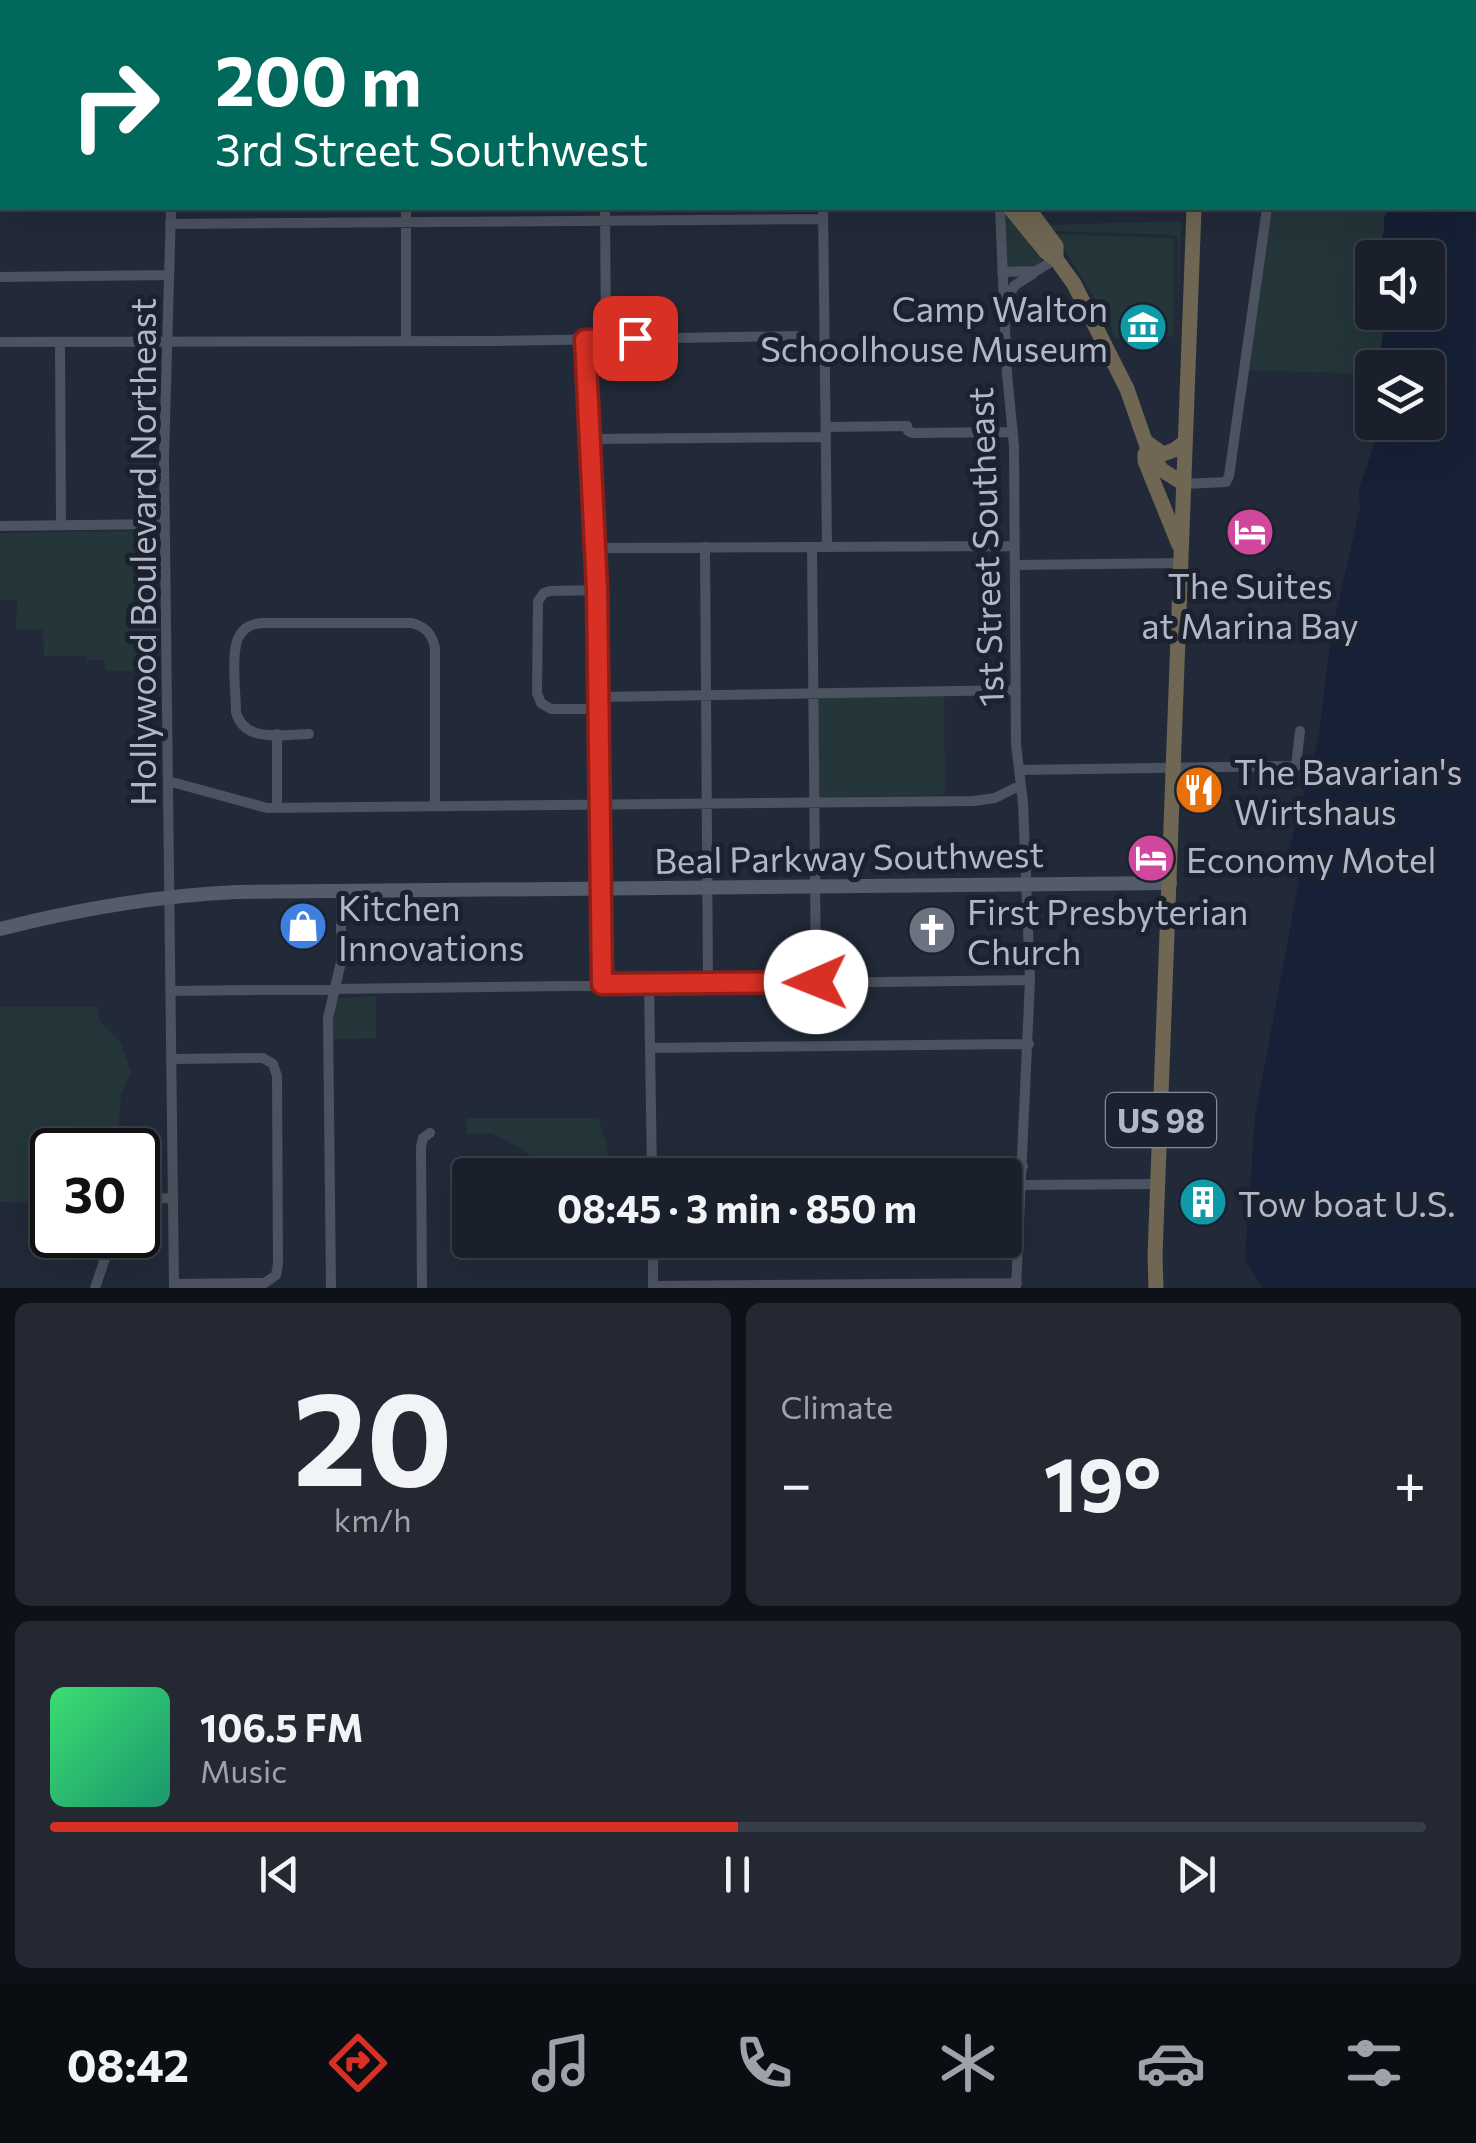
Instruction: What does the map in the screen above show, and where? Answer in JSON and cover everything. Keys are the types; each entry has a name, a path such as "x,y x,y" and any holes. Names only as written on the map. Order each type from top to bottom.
{"highway":[{"path":"1012,210 1074,284 1127,390 1150,455 1158,466 1184,484"},
{"path":"1029,210 1056,246 1056,259"},
{"name":"US 98","path":"1153,1288 1194,210"},
{"path":"1144,440 1162,454 1185,442"},
{"path":"1144,440 1145,460 1181,557"}],"main road":[{"name":"Beal Parkway Southwest","path":"0,929 96,907 236,892 1170,884"}],"street":[{"name":"Hollywood Boulevard Northeast","path":"171,210 164,524 174,1286"},
{"path":"406,210 406,340"},
{"path":"605,210 606,339"},
{"name":"1st Street Southeast","path":"1000,210 1006,374 1013,432 1016,744 1030,980 1022,1166"},
{"path":"1184,484 1219,484 1229,476 1267,210"},
{"path":"170,224 606,221 823,213 827,547"},
{"path":"1005,310 1014,286 1056,259"},
{"path":"1002,272 1036,271"},
{"path":"0,277 169,276"},
{"path":"0,342 802,336"},
{"path":"585,340 597,590 602,984"},
{"path":"60,342 61,525"},
{"path":"590,439 906,426 913,433 1013,432"},
{"path":"0,526 164,524"},
{"path":"595,548 1014,546"},
{"path":"812,547 816,982"},
{"path":"704,548 708,984"},
{"path":"1015,566 1181,557"},
{"path":"597,590 544,592 538,601 537,694 541,704 550,709 706,694 1016,690"},
{"path":"309,734 253,734 243,728 237,718 236,648 243,630 262,623 420,625 429,632 434,648 435,805"},
{"path":"1020,770 1296,766 1300,731"},
{"path":"276,734 277,808"},
{"path":"168,781 277,808 974,801 1006,794 1021,785"},
{"path":"331,1288 328,1018 341,962 341,891"},
{"path":"170,990 1030,980"},
{"path":"650,984 652,1158"},
{"path":"650,1048 1029,1044"},
{"path":"171,1059 263,1058 275,1067 277,1091 276,1275 265,1283 174,1286"},
{"path":"422,1288 420,1148 430,1133"},
{"path":"1022,1184 1158,1184"},
{"path":"160,1198 172,1198"},
{"path":"95,1288 105,1258"},
{"path":"653,1258 653,1287 1016,1285"},
{"name":"1st Street Southeast","path":"1016,1285 1018,1258"}],"shaded area":[{"path":"1267,210 1388,210 1381,240 1355,240 1355,330 1384,330 1380,350 1355,350 1355,373 1244,370"},
{"path":"1003,211 1043,256 1037,265 1005,268"},
{"path":"1181,221 1178,319 1178,238 1174,235 1055,231 1053,234 1045,225"},
{"path":"1055,234 1174,238 1174,336 1115,338"},
{"path":"156,531 158,665 154,670 109,671 104,660 87,660 87,656 44,656 43,630 16,629 17,600 0,600 0,533"},
{"path":"944,695 945,795 819,797 817,697"},
{"path":"376,996 376,1038 331,1039 335,999"},
{"path":"0,1007 97,1007 100,1022 120,1041 131,1072 121,1094 119,1128 30,1128 30,1202 0,1202"},
{"path":"466,1118 598,1118 609,1158 532,1158 502,1138 485,1133 467,1134"}],"water":[{"path":"1388,210 1476,210 1476,1288 1263,1288 1245,1260 1255,1117 1299,881 1287,857 1319,736 1331,634 1360,508 1359,489 1376,440 1445,440 1445,350 1380,350 1384,330 1445,330 1445,240 1381,240"}],"place":[{"name":"Camp Walton Schoolhouse Museum","path":"1143,327"},
{"name":"The Suites at Marina Bay","path":"1250,532"},
{"name":"The Bavarian's Wirtshaus","path":"1199,790"},
{"name":"Economy Motel","path":"1151,858"},
{"name":"Kitchen Innovations","path":"303,926"},
{"name":"First Presbyterian Church","path":"932,930"},
{"name":"Tow boat U.S.","path":"1203,1202"}],"route":[{"path":"635,338 585,340 597,590 602,984 816,982"}]}
